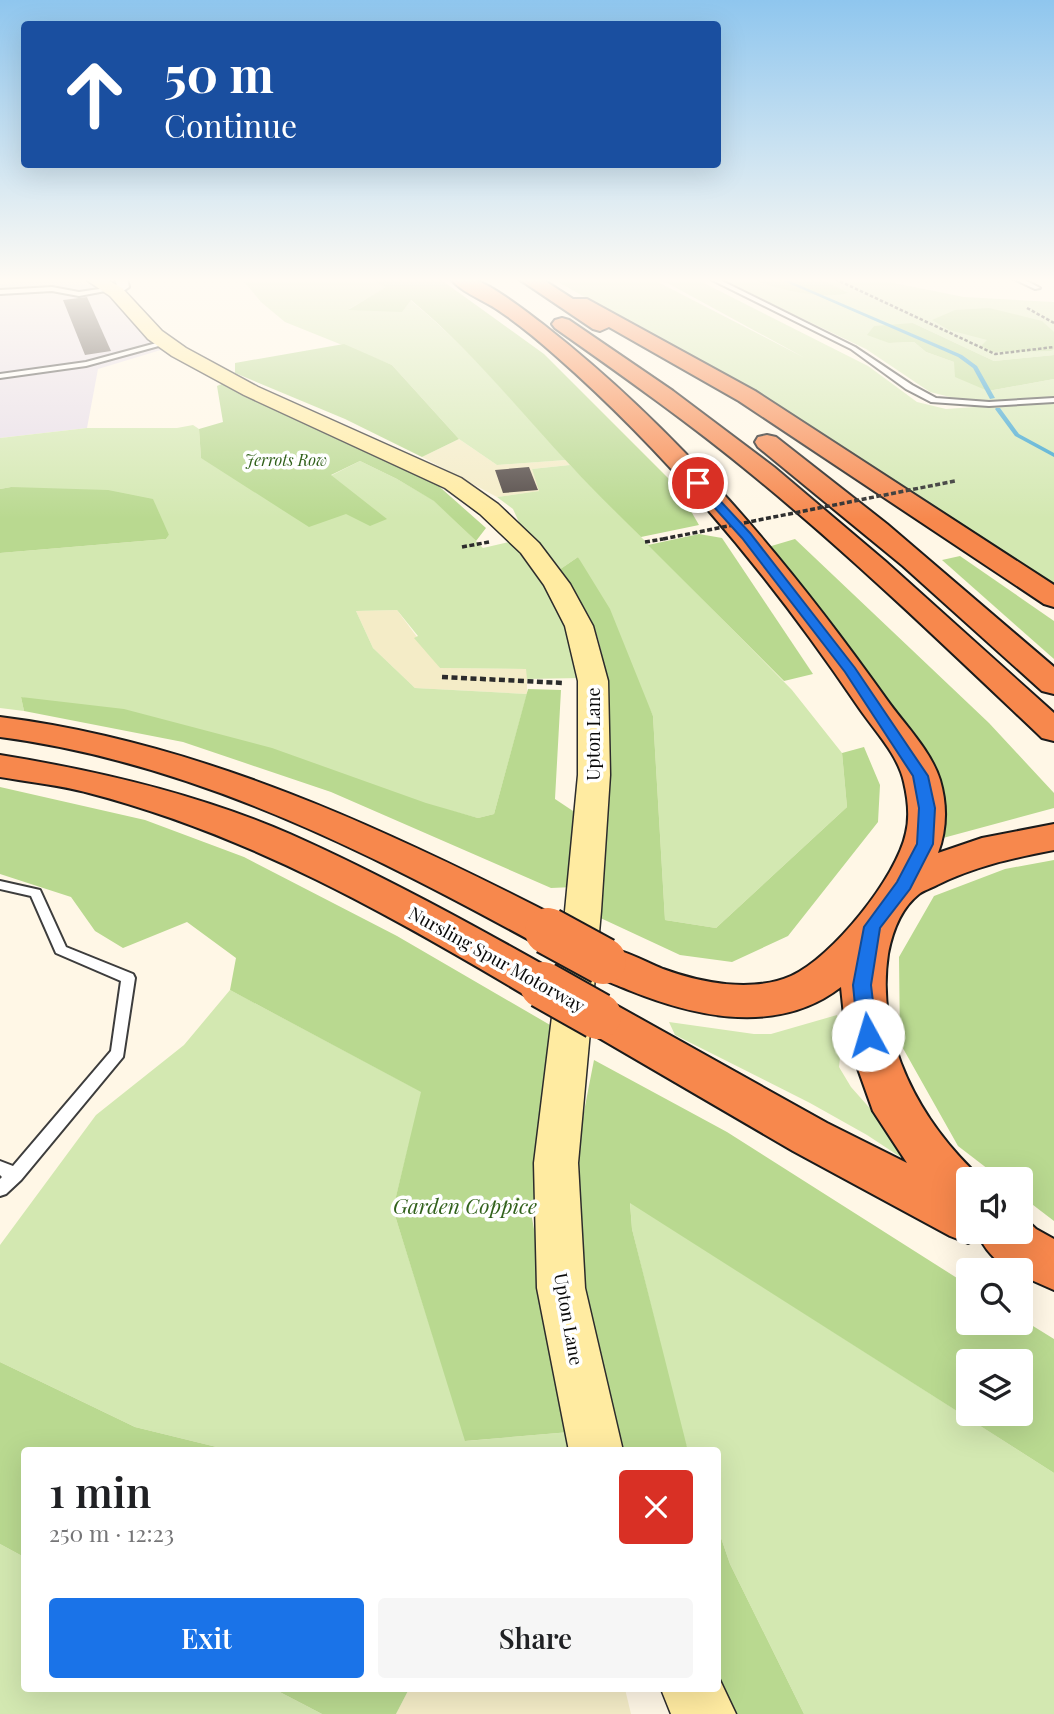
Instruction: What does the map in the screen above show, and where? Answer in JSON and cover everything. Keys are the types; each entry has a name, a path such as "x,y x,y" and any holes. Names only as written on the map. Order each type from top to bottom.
{"highway":[{"path":"0,727 108,748 200,773 268,796 421,864 603,961 663,987 695,996 732,999 772,998 808,988 838,965 904,885 925,844 927,808 921,776 851,670 746,536 656,439 572,359"},
{"path":"614,359 763,471 882,572 1054,732"},
{"path":"649,359 704,396"},
{"path":"682,359 747,396 1054,598"},
{"path":"747,428 835,493 948,588 1054,684"},
{"name":"Nursling Spur Motorway","path":"0,765 90,781 170,804 276,842 437,924 810,1137 956,1214"},
{"path":"904,885 982,851 1037,840"},
{"path":"872,927 862,985 868,1035 897,1111 942,1174 956,1187"}],"street":[{"name":"Upton Lane","path":"194,359 251,391 453,483 489,509 530,548 557,584 579,626 593,681 594,775 583,911 556,1163 561,1288 595,1447"},
{"path":"693,1692 705,1714"}],"lane":[{"path":"0,376 104,359"},
{"path":"869,359 909,387 934,400 989,404 1054,400"},
{"path":"0,885 36,893 61,950 128,978 118,1053 15,1175 0,1189"},
{"path":"0,1168 15,1175"}],"path":[{"path":"645,542 955,481"},
{"path":"442,677 489,678 536,684 593,681"}],"shaded area":[{"path":"0,359 131,359 98,369 87,428 0,438"},
{"path":"459,439 497,465 566,460 570,465 532,469 540,491 497,497 422,457"},
{"path":"397,610 440,668 527,669 527,694 415,688 373,648 356,611"},
{"path":"407,1692 626,1692 631,1714 396,1714"}],"green space":[{"path":"258,359 378,359 392,365 459,439 422,457 345,419 235,373 235,363"},
{"path":"377,359 474,359 566,460 497,465 459,439 392,365"},
{"path":"474,359 549,359 677,487 699,525 641,537 579,474"},
{"path":"691,359 854,359 917,402 946,409 1002,405 997,400 962,400 930,392 881,359 946,359 954,362 988,391 1054,379 1054,585"},
{"path":"946,359 1054,359 1054,379 988,391 955,377 954,362"},
{"name":"Jerrots Row","path":"226,382 433,481 486,528 476,541 434,501 360,461 331,475 387,519 370,526 346,514 309,527 201,458 199,429 223,422 217,386"},
{"path":"193,425 199,429 201,458 330,476 360,461 435,501 483,548 513,541 527,558 556,605 581,678 527,679 526,669 440,668 414,638 418,636 397,610 356,611 373,648 415,688 527,694 494,814 478,818 21,697 24,711 0,708 0,553 166,539 169,535 11,487 0,489 0,438 87,428 177,428"},
{"path":"570,465 792,690 842,753 847,807 716,928 665,920 653,716 578,557 559,570 522,529 513,509 497,497 539,491 532,469"},
{"path":"11,487 108,490 153,499 169,535 166,539 0,553 0,489"},
{"path":"699,534 722,538 813,674 784,681 648,545"},
{"path":"795,539 989,723 1054,793 1054,808 943,838 916,739 768,547"},
{"path":"960,556 1054,621 1054,659 942,560"},
{"path":"578,557 610,609 653,716 665,920 716,928 847,807 842,753 864,747 880,785 878,822 788,936 732,962 680,955 594,915 605,809 607,695 603,660 592,621 559,570"},
{"path":"528,689 561,690 555,799 579,815 574,887 551,888 331,792 183,742 24,711 21,697 124,709 272,748 426,803 478,818 494,814"},
{"name":"Garden Coppice","path":"0,787 145,820 244,857 397,936 557,1029 532,1218 570,1432 465,1441 393,1209 421,1092 230,990 236,958 187,922 123,948 95,931 71,897 0,874"},
{"path":"1054,860 1054,1221 1033,1205 1033,1167 985,1167 958,1146 900,1043 899,957 934,896 1005,869"},
{"path":"230,990 422,1092 393,1209 466,1441 570,1432 573,1447 217,1447 135,1427 0,1362 0,1245 96,1115 184,1045"},
{"path":"837,1015 841,1048 839,1067 851,1087 898,1140 908,1162 810,1103 675,1035 669,1022 771,1034"},
{"path":"594,1060 727,1132 956,1277 956,1335 1033,1335 1033,1326 1054,1339 1054,1473 980,1426 1033,1426 1033,1349 956,1349 956,1411 630,1203 632,1229 687,1447 617,1447 584,1287 578,1221 578,1155"},
{"path":"630,1202 956,1410 956,1426 980,1426 1054,1473 1054,1714 804,1714 730,1564 721,1538 721,1447 687,1447 632,1229"},
{"path":"0,1362 135,1427 217,1447 21,1447 21,1555 0,1544"},
{"path":"721,1538 730,1564 804,1714 732,1714 721,1690"},
{"path":"0,1544 21,1555 21,1692 280,1692 322,1714 0,1714"},
{"path":"280,1692 407,1692 396,1714 322,1714"}],"building":[{"path":"529,467 538,490 503,493 495,470"}],"waterway":[{"path":"964,359 975,367 992,398"},
{"path":"998,409 1017,435 1054,455"}],"route":[{"path":"698,483 746,536 851,670 921,776 927,808 925,844 904,885 872,927 862,985 868,1035"}]}
